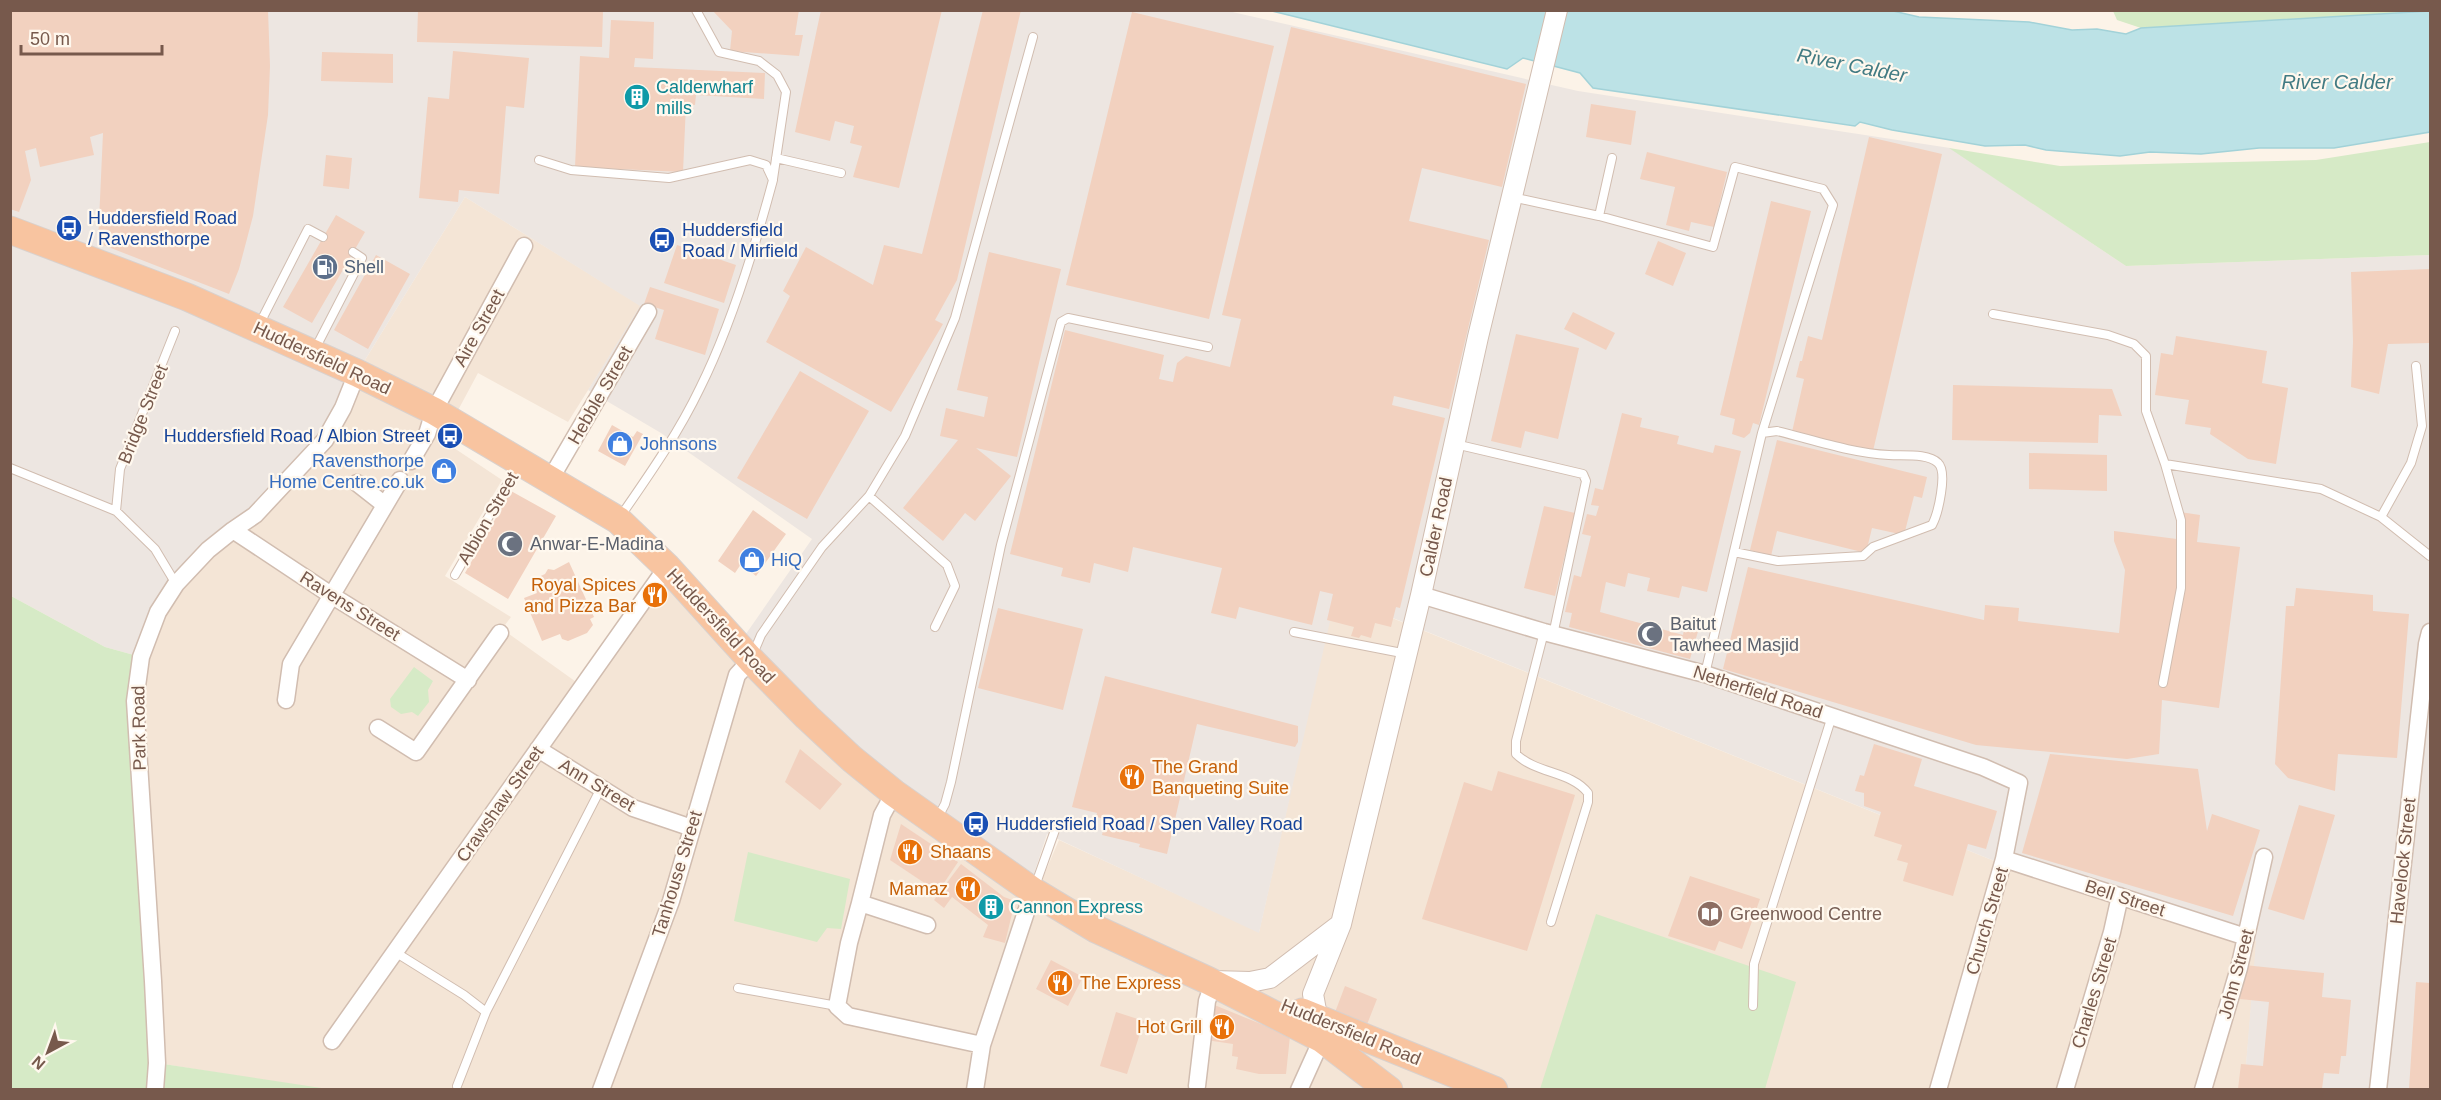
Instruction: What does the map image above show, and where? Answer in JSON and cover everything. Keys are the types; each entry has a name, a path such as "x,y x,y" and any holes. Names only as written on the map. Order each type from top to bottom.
{"highway":[{"name":"Huddersfield Road","path":"10,230 187,297 357,373 434,411 551,478 618,520 667,567 751,660 852,759 894,793 1033,891 1096,929 1210,982 1246,992 1320,1029 1440,1080 1494,1089"},
{"name":"Huddersfield Road","path":"1320,1029 1389,1089"}],"street":[{"name":"Calder Road","path":"1320,1029 1313,994 1341,924 1421,596 1511,197 1557,10"},
{"name":"Aire Street","path":"411,461 427,434 434,411 524,246"},
{"name":"Hebble Street","path":"551,478 648,312"},
{"name":"Park Road","path":"155,1089 157,1063 153,981 135,701 141,657 158,612 176,584 208,550 255,516 325,440 343,408 357,373"},
{"path":"286,700 291,664 400,480"},
{"path":"357,483 385,505"},
{"name":"Ravens Street","path":"233,530 331,595 468,680"},
{"name":"Crawshaw Street","path":"332,1041 667,567"},
{"name":"Netherfield Road","path":"1421,596 1548,634 1705,674 1988,768"},
{"name":"Havelock Street","path":"2378,1089 2430,632"},
{"path":"378,728 416,752 500,633"},
{"name":"Tanhouse Street","path":"601,1089 671,900 737,675 751,660"},
{"name":"Ann Street","path":"538,749 633,808 692,828"},
{"name":"Church Street","path":"1938,1089 2004,859 2019,783 1988,768"},
{"path":"894,793 882,815 837,1006 848,1016 982,1045"},
{"name":"John Street","path":"2203,1089 2239,968 2264,857"},
{"name":"Bell Street","path":"2004,859 2246,937"},
{"path":"975,1089 982,1045 1033,891"},
{"name":"Charles Street","path":"2065,1089 2112,932 2120,896"},
{"path":"860,903 927,925"},
{"path":"1197,1086 1210,982 1250,982 1270,978 1341,924"},
{"path":"1299,1089 1320,1029"}],"lane":[{"path":"618,520 668,448 700,388 721,340 773,180 786,92 777,75 759,61 719,52 696,10"},
{"path":"751,660 761,635 822,548 869,496 904,436 956,318 1033,37"},
{"path":"776,158 841,173"},
{"path":"1599,216 1612,158"},
{"path":"539,160 571,170 669,178 750,160 766,165 773,180"},
{"path":"1511,197 1599,216 1713,247 1735,168 1823,189 1833,205 1762,433 1705,674"},
{"path":"258,328 308,230 323,237"},
{"path":"313,353 362,258 352,252"},
{"path":"1993,314 2108,335 2134,344 2145,356 2146,411 2165,464 2181,520 2181,588 2163,683"},
{"path":"935,822 945,804 951,782 1001,545 1061,322 1068,318 1208,347"},
{"name":"Bridge Street","path":"116,511 120,469 175,331"},
{"path":"2381,517 2411,463 2422,426 2416,366"},
{"path":"1734,552 1778,561 1863,556 1873,547 1932,525 1936,518 1943,474 1940,464 1930,458 1870,454 1777,431 1762,433"},
{"path":"1454,444 1583,474 1586,481 1548,634 1516,741 1516,754 1525,764 1581,784 1588,793 1588,802 1551,922"},
{"name":"Albion Street","path":"455,575 521,461"},
{"path":"2165,464 2321,489 2381,517 2430,556"},
{"path":"10,468 116,511 155,549 176,584"},
{"path":"869,496 947,565 955,586 935,627"},
{"path":"1294,632 1407,654"},
{"path":"1753,1006 1754,964 1832,716"},
{"path":"457,1086 486,1012 601,788"},
{"path":"1033,891 1055,830"},
{"path":"395,952 464,995 486,1012"},
{"path":"738,988 837,1006"}],"shaded area":[{"path":"10,11 1228,11 1578,91 1950,148 2126,266 2430,255 2430,1089 2244,1089 2256,941 2049,883 1336,595 1259,933 1047,834 1031,883 900,789 741,641 812,539 661,433 588,390 640,306 465,197 357,373 325,440 176,584 141,657 105,647 11,596"},
{"path":"465,197 641,306 568,422 478,373 442,440 502,480 445,576 511,617 502,629 586,689 666,576 1038,889 1059,840 1259,932 1335,595 2049,883 2257,941 2244,1089 328,1090 157,1063 135,701 158,612 357,373"}],"green space":[{"path":"2430,10 2141,28 2117,20 2113,11"},
{"path":"2430,142 2430,255 2126,266 1949,148 2060,166 2316,160"},
{"path":"11,596 105,647 141,657 157,1063 328,1089 11,1089"},
{"path":"414,667 433,681 428,690 429,702 418,716 412,712 401,714 391,707 390,699"},
{"path":"748,852 850,879 841,929 827,928 817,942 734,921"},
{"path":"1596,914 1796,982 1765,1089 1540,1089"}],"water":[{"name":"River Calder","path":"1889,10 1919,17 2029,22 2072,30 2097,29 2126,34 2141,28 2430,11 2430,132 2334,148 2259,148 2201,154 2150,152 2120,156 2046,150 2025,145 1985,146 1892,130 1860,122 1855,126 1593,88 1580,73 1523,58 1507,69 1272,11"}],"building":[{"path":"10,10 268,10 270,66 268,115 253,216 239,269 229,294 98,243 103,133 90,137 94,155 40,167 36,148 25,151 31,180 19,212 10,209"},
{"path":"418,10 603,10 602,47 417,42"},
{"path":"712,10 799,10 795,35 803,35 799,56 730,51 732,31"},
{"path":"821,10 942,10 899,188 853,177 862,146 850,143 854,126 835,121 830,141 795,132"},
{"path":"983,10 1021,10 957,280 935,320 943,324 891,412 766,342 790,296 783,291 806,247 873,285 884,245 922,254"},
{"path":"1132,12 1274,46 1209,319 1066,285"},
{"name":"Calderwharf mills","path":"611,20 654,22 653,59 635,58 634,67 765,73 764,99 696,95 695,105 686,104 683,172 575,167 580,56 609,58"},
{"path":"1291,27 1526,84 1502,187 1422,168 1409,221 1489,240 1449,409 1394,396 1392,405 1445,418 1400,608 1396,607 1391,627 1375,623 1371,638 1361,635 1359,638 1351,636 1354,627 1327,620 1333,594 1320,591 1312,625 1239,607 1236,619 1211,613 1222,568 1133,547 1128,572 1094,563 1090,583 1061,576 1063,568 1010,554 1065,330 1164,355 1159,379 1173,382 1177,363 1186,356 1230,367 1241,319 1222,315"},
{"path":"453,51 529,58 524,108 506,106 499,194 459,190 458,202 419,198 428,97 449,99"},
{"path":"322,52 393,54 393,83 321,81"},
{"path":"1591,104 1636,111 1631,145 1586,137"},
{"path":"1869,137 1942,154 1873,451 1792,432 1804,379 1796,377 1800,361 1802,361 1808,336 1822,340"},
{"path":"1647,152 1727,172 1714,227 1691,222 1689,231 1666,225 1675,187 1640,179"},
{"path":"326,155 352,158 349,189 323,186"},
{"path":"1771,201 1811,211 1759,425 1753,423 1750,433 1744,438 1732,434 1735,419 1720,415"},
{"path":"336,215 365,232 312,323 283,307"},
{"path":"1658,241 1686,253 1673,286 1645,274"},
{"path":"677,245 736,265 724,303 664,283"},
{"path":"989,252 1061,269 1017,457 976,448 1011,476 975,521 965,513 943,541 903,508 958,440 940,436 946,408 984,417 988,397 957,390"},
{"path":"376,255 410,274 368,349 334,330"},
{"path":"2430,269 2430,343 2388,344 2379,394 2351,387 2353,342 2351,272"},
{"path":"650,287 719,309 705,355 655,339 664,310 644,304"},
{"path":"1573,312 1615,333 1606,350 1564,329"},
{"path":"1516,334 1579,348 1558,439 1525,431 1521,448 1491,441"},
{"path":"2176,336 2267,351 2262,383 2288,388 2276,464 2248,459 2210,434 2211,428 2185,424 2189,400 2155,395 2161,353 2173,355"},
{"path":"800,371 869,411 807,519 737,478"},
{"path":"1953,385 2112,389 2122,416 2099,415 2098,443 1952,440"},
{"path":"1622,413 1642,418 1640,427 1679,436 1677,444 1713,453 1715,445 1741,451 1707,592 1682,586 1679,598 1647,591 1650,578 1628,573 1625,587 1606,582 1600,612 1683,635 1685,624 1699,628 1690,659 1569,627 1572,613 1565,612 1574,575 1581,577 1591,536 1582,534 1587,514 1596,516 1599,506 1591,505 1595,488 1603,490"},
{"name":"Johnsons","path":"612,425 633,437 637,431 643,434 625,466 598,451"},
{"path":"1777,440 1927,477 1922,498 1914,496 1904,535 1872,528 1866,553 1777,531 1771,556 1750,550"},
{"path":"2029,453 2107,455 2107,491 2029,489"},
{"name":"Anwar-E-Madina","path":"511,491 556,516 508,599 465,573"},
{"path":"1544,506 1575,513 1555,596 1524,588"},
{"path":"753,510 786,534 756,576 741,564 735,573 718,561"},
{"path":"2180,512 2200,515 2197,542 2240,547 2219,708 2162,700 2159,754 2127,759 1976,745 1723,669 1748,567 1984,620 1985,605 2019,608 2018,621 2119,633 2125,570 2114,541 2114,531 2177,539"},
{"name":"Anwar-E-Madina","path":"569,562 594,617 590,619 593,625 587,633 568,641 562,639 560,634 542,641 524,598 537,593 532,580 545,574 548,569 554,570"},
{"path":"2296,588 2373,595 2373,611 2409,614 2397,758 2338,754 2335,791 2288,778 2275,764 2286,606 2294,606"},
{"path":"998,608 1083,629 1063,710 978,688"},
{"name":"The Grand Banqueting Suite","path":"1105,676 1298,726 1298,742 1295,747 1197,724 1167,854 1139,847 1140,844 1102,835 1106,819 1096,817 1097,813 1072,807"},
{"path":"1874,744 1922,759 1914,786 1997,811 1986,849 1968,844 1953,896 1903,881 1908,863 1897,860 1902,845 1874,836 1881,812 1864,806 1864,793 1855,791 1860,775 1864,776"},
{"path":"800,749 842,784 820,810 785,782"},
{"path":"2050,754 2198,769 2207,831 2212,814 2260,830 2233,916 2022,853"},
{"path":"1498,771 1575,795 1527,951 1422,919 1464,782 1492,791"},
{"path":"2299,805 2335,815 2304,920 2268,909"},
{"path":"901,824 958,862 938,892 890,860"},
{"path":"961,864 1004,897 1015,901 1005,943 983,937 988,925 952,897 944,908 934,900"},
{"path":"1690,876 1760,899 1742,949 1719,941 1715,951 1668,936"},
{"name":"The Express","path":"1051,960 1083,977 1068,1006 1036,989"},
{"path":"2244,965 2324,973 2322,997 2351,1000 2346,1056 2341,1056 2339,1074 2324,1073 2322,1089 2238,1089 2241,1064 2263,1066 2269,1002 2240,999"},
{"path":"2416,982 2430,983 2430,1089 2409,1089"},
{"path":"1345,986 1377,999 1366,1027 1334,1015"},
{"path":"1212,1004 1290,1036 1286,1074 1259,1074 1236,1069 1238,1057 1232,1056 1233,1044 1206,1040"},
{"path":"1116,1012 1144,1021 1127,1074 1100,1066"}],"place":[{"name":"Calderwharf mills","path":"637,97"},
{"name":"Huddersfield Road / Ravensthorpe","path":"69,228"},
{"name":"Huddersfield Road / Mirfield","path":"662,240"},
{"name":"Shell","path":"325,267"},
{"name":"Huddersfield Road / Albion Street","path":"450,436"},
{"name":"Johnsons","path":"620,444"},
{"name":"Ravensthorpe Home Centre.co.uk","path":"444,471"},
{"name":"Anwar-E-Madina","path":"510,544"},
{"name":"HiQ","path":"752,560"},
{"name":"Royal Spices and Pizza Bar","path":"655,595"},
{"name":"Baitut Tawheed Masjid","path":"1650,634"},
{"name":"The Grand Banqueting Suite","path":"1132,777"},
{"name":"Huddersfield Road / Spen Valley Road","path":"976,824"},
{"name":"Shaans","path":"910,852"},
{"name":"Mamaz","path":"968,889"},
{"name":"Cannon Express","path":"991,907"},
{"name":"Greenwood Centre","path":"1710,914"},
{"name":"The Express","path":"1060,983"},
{"name":"Hot Grill","path":"1222,1027"}]}
